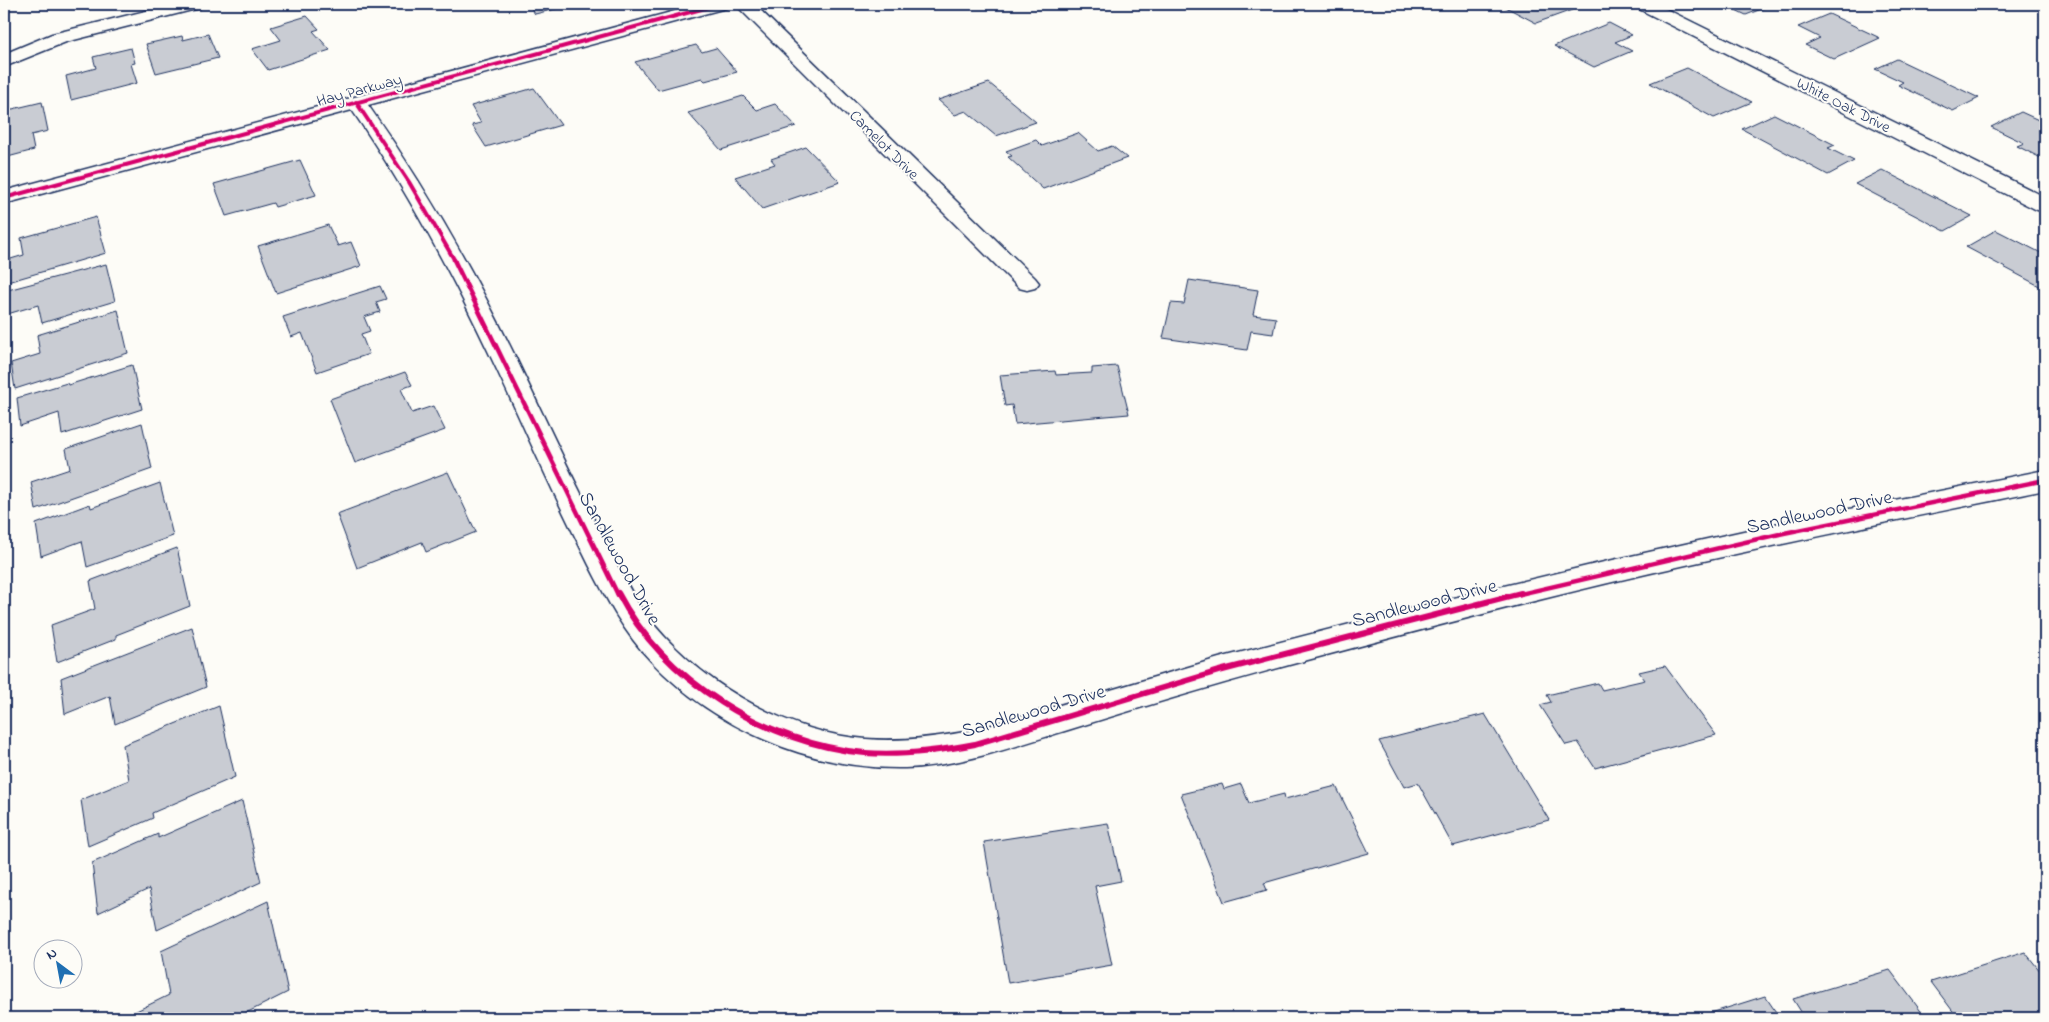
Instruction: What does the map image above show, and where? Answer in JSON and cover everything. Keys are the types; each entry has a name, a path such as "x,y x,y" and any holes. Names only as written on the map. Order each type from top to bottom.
{"street":[{"path":"4,61 67,35 194,4"},
{"name":"Hay Parkway","path":"4,198 720,4"},
{"name":"Camelot Drive","path":"744,4 1027,284"},
{"name":"White Oak Drive","path":"1643,4 2045,205"},
{"name":"Sandlewood Drive","path":"356,102 387,145 452,255 486,320 556,471 634,621 656,648 682,674 713,697 783,732 822,744 861,752 900,754 939,751 975,744 1219,671 1416,619 1604,573 1765,537 2045,480"}],"building":[{"path":"341,4 403,4 399,9"},
{"path":"528,4 576,4 535,14"},
{"path":"1500,4 1560,4 1572,10 1536,23"},
{"path":"1723,4 1764,4 1769,6 1746,15"},
{"path":"1829,14 1880,38 1834,59 1805,45 1820,38 1798,27"},
{"path":"307,16 319,29 313,31 330,50 268,70 252,49 281,40 271,27"},
{"path":"1609,23 1632,35 1615,42 1632,51 1594,67 1554,46"},
{"path":"208,34 218,58 156,73 146,44 182,36 183,40"},
{"path":"696,45 702,52 716,48 737,72 705,81 702,78 658,90 635,62"},
{"path":"131,48 135,63 131,64 137,83 71,100 66,76 96,68 93,57"},
{"path":"1897,59 1979,98 1953,111 1898,85 1903,82 1875,69"},
{"path":"1687,68 1752,102 1714,118 1650,83"},
{"path":"989,83 1036,122 996,136 966,111 955,115 938,100"},
{"path":"534,88 561,125 486,147 472,125 481,123 471,106"},
{"path":"743,96 757,110 775,104 796,126 721,150 688,113"},
{"path":"42,102 48,131 31,135 34,150 4,158 4,111"},
{"path":"2021,112 2045,123 2045,160 2017,146 2024,143 1991,127"},
{"path":"1774,114 1835,145 1828,148 1854,161 1828,175 1742,129"},
{"path":"1078,133 1098,151 1112,146 1127,158 1043,189 1008,157 1012,156 1006,151 1036,140 1042,146"},
{"path":"806,147 840,182 762,209 735,177 775,164 771,159"},
{"path":"300,160 316,195 275,207 273,203 226,216 214,184"},
{"path":"1882,170 1972,216 1945,231 1855,184"},
{"path":"96,217 106,253 4,283 4,261 24,255 21,238"},
{"path":"328,225 338,246 351,242 361,266 276,293 258,246"},
{"path":"1996,230 2045,255 2045,289 1966,247"},
{"path":"106,264 115,301 42,323 38,305 4,315 4,291"},
{"path":"1189,280 1258,290 1253,315 1276,318 1273,334 1251,331 1247,350 1163,338 1171,303 1184,304"},
{"path":"380,286 386,299 376,302 380,312 364,317 370,331 361,334 369,354 317,372 302,333 291,337 283,317"},
{"path":"118,310 128,353 15,389 11,363 40,354 37,335"},
{"path":"132,365 142,409 62,435 59,413 20,426 17,398 67,383 68,385"},
{"path":"1117,366 1129,414 1015,424 1012,405 1005,406 1000,375 1055,371 1056,375 1092,373 1092,368"},
{"path":"405,372 412,385 401,389 412,413 433,406 445,430 355,463 330,399"},
{"path":"142,423 152,469 36,510 31,482 70,469 66,449"},
{"path":"448,472 476,532 426,552 422,542 357,568 337,514"},
{"path":"160,483 173,536 87,567 82,541 41,556 36,524 90,504 91,508"},
{"path":"177,548 190,606 116,635 116,639 57,662 51,625 95,609 90,581"},
{"path":"192,627 206,687 115,724 110,696 65,714 61,678"},
{"path":"1665,666 1716,735 1595,768 1578,742 1566,745 1540,705 1551,702 1547,695 1598,683 1602,690 1645,680 1639,672"},
{"path":"219,706 235,777 152,813 153,818 88,846 81,800 129,780 123,745"},
{"path":"1485,714 1549,820 1453,846 1418,783 1404,787 1379,741"},
{"path":"1222,784 1224,789 1241,784 1249,803 1284,794 1285,799 1336,786 1369,853 1264,883 1267,890 1224,902 1181,794"},
{"path":"242,801 261,882 157,930 149,889 98,913 92,863 158,834 158,838"},
{"path":"1108,823 1121,881 1095,886 1112,965 1008,983 984,842"},
{"path":"268,901 288,992 236,1018 122,1018 169,995 161,951"},
{"path":"2025,952 2045,977 2045,1018 1958,1018 1931,982"},
{"path":"1890,970 1926,1018 1805,1018 1793,999"},
{"path":"1765,996 1780,1018 1695,1018"}],"cycle path":[{"path":"4,198 720,4"},
{"path":"356,102 426,209 457,265 486,321 583,526 636,623 661,652 689,678 720,701 754,720 790,735 827,746 865,753 903,754 975,744 1219,671 1416,619 1604,573 1784,533 2045,480"}]}
